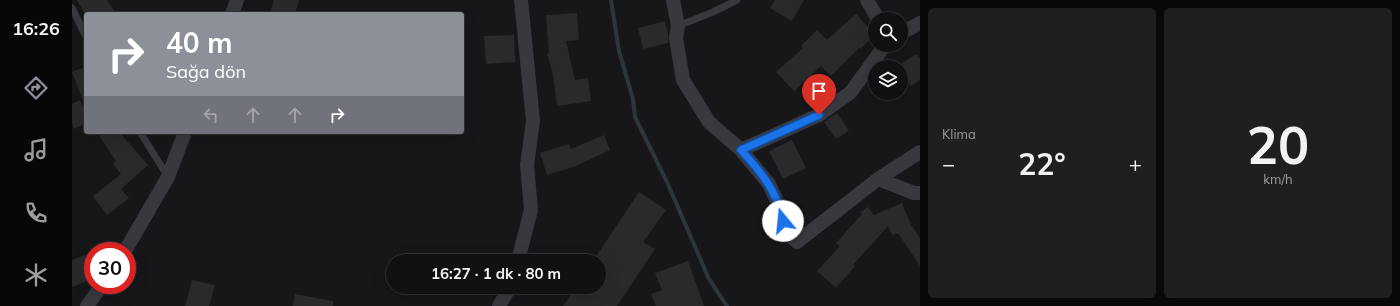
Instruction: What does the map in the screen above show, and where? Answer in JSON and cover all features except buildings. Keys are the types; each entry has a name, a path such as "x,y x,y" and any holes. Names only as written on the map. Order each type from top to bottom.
{"street":[{"path":"233,12 237,0"},
{"path":"520,254 531,210 527,165 533,121 521,0"},
{"path":"673,0 678,26 676,38 683,80 709,122 741,150 769,184 781,210 785,231 797,242 878,179 920,152"},
{"path":"867,0 874,12"},
{"path":"908,29 920,23"},
{"path":"741,150 819,115 851,92 880,52"},
{"path":"130,242 168,177 184,134"},
{"path":"878,179 914,193 920,193"},
{"path":"87,306 96,294"},
{"path":"499,306 506,294"}],"lane":[{"path":"678,26 713,12 737,0"},
{"path":"72,8 84,33"},
{"path":"141,134 168,177"}],"waterway":[{"path":"611,0 619,51 633,99 635,117 667,182 709,279 727,306"}],"route":[{"path":"783,221 781,210 769,184 741,150 819,115"}]}
